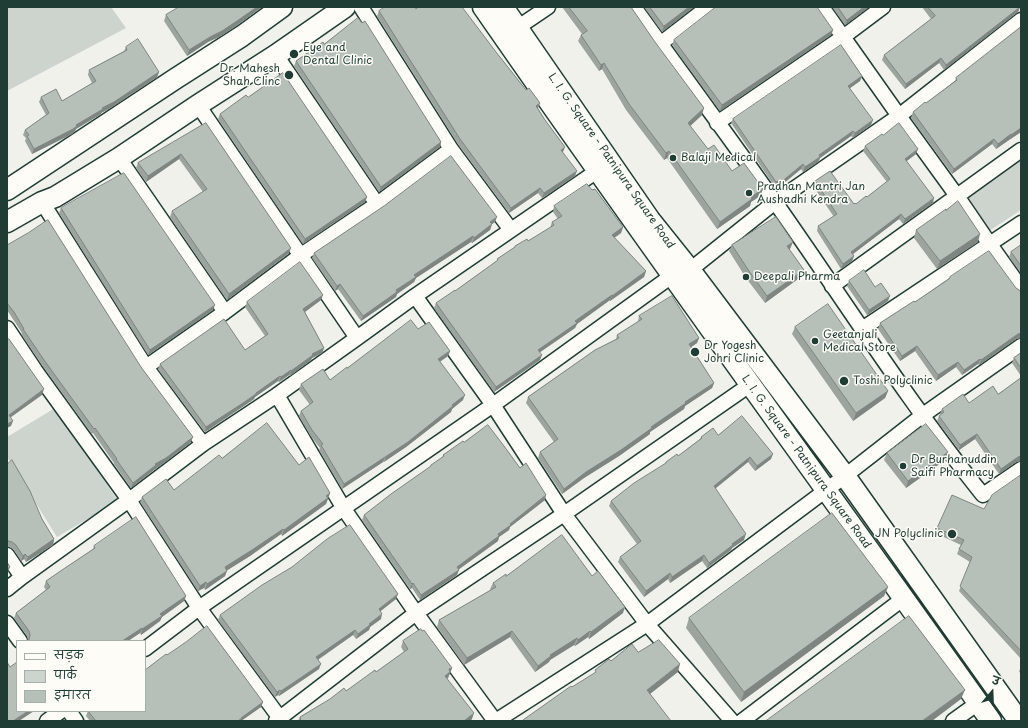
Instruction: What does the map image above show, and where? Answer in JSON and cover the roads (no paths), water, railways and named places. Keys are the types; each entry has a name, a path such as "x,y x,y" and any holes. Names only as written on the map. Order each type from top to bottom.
{"main road":[{"path":"7,190 242,36 282,7"},
{"path":"7,222 42,202 55,197 119,158 276,55 345,7"},
{"name":"L. I. G. Square - Patnipura Square Road","path":"483,7 597,171 681,272 845,476 1019,721"},
{"name":"L. I. G. Square - Patnipura Square Road","path":"503,7 650,220 751,384 991,721"}],"street":[{"path":"361,7 451,149 511,230"},
{"path":"517,28 548,7"},
{"path":"634,7 775,202 832,286 957,463 983,495 1021,469"},
{"path":"660,44 708,7"},
{"path":"822,7 1021,288"},
{"path":"717,123 843,37 883,7"},
{"path":"146,648 199,608 493,405 681,272 775,202 899,116 1021,20"},
{"path":"276,55 377,204"},
{"path":"198,105 357,338"},
{"path":"146,367 225,312 301,255 377,204 451,149"},
{"path":"832,286 1021,150"},
{"path":"119,158 225,312"},
{"path":"7,589 203,444 277,395 415,296 597,171"},
{"path":"42,202 146,367 203,444"},
{"path":"862,329 1021,223"},
{"path":"415,296 493,405 564,514 646,624 732,721"},
{"path":"7,328 35,370 129,500 199,608 279,720 416,613 564,514 751,384"},
{"path":"277,395 344,509 416,613 496,721 646,624 845,476 923,415 1021,346"},
{"path":"7,555 22,577"},
{"path":"742,721 904,598"},
{"path":"7,623 19,640"},
{"path":"953,721 978,703"},
{"path":"47,721 60,712"},
{"path":"70,712 76,721"}],"place":[{"name":"Eye and Dental Clinic","path":"294,54"},
{"name":"Dr. Mahesh Shah Clinc","path":"289,75"},
{"name":"Balaji Medical","path":"673,158"},
{"name":"Pradhan Mantri Jan Aushadhi Kendra","path":"749,193"},
{"name":"Deepali Pharma","path":"746,277"},
{"name":"Geetanjali Medical Store","path":"815,341"},
{"name":"Dr Yogesh Johri Clinic","path":"695,352"},
{"name":"Toshi Polyclinic","path":"844,381"},
{"name":"Dr Burhanuddin Saifi Pharmacy","path":"903,466"},
{"name":"JN Polyclinic","path":"952,534"}]}
